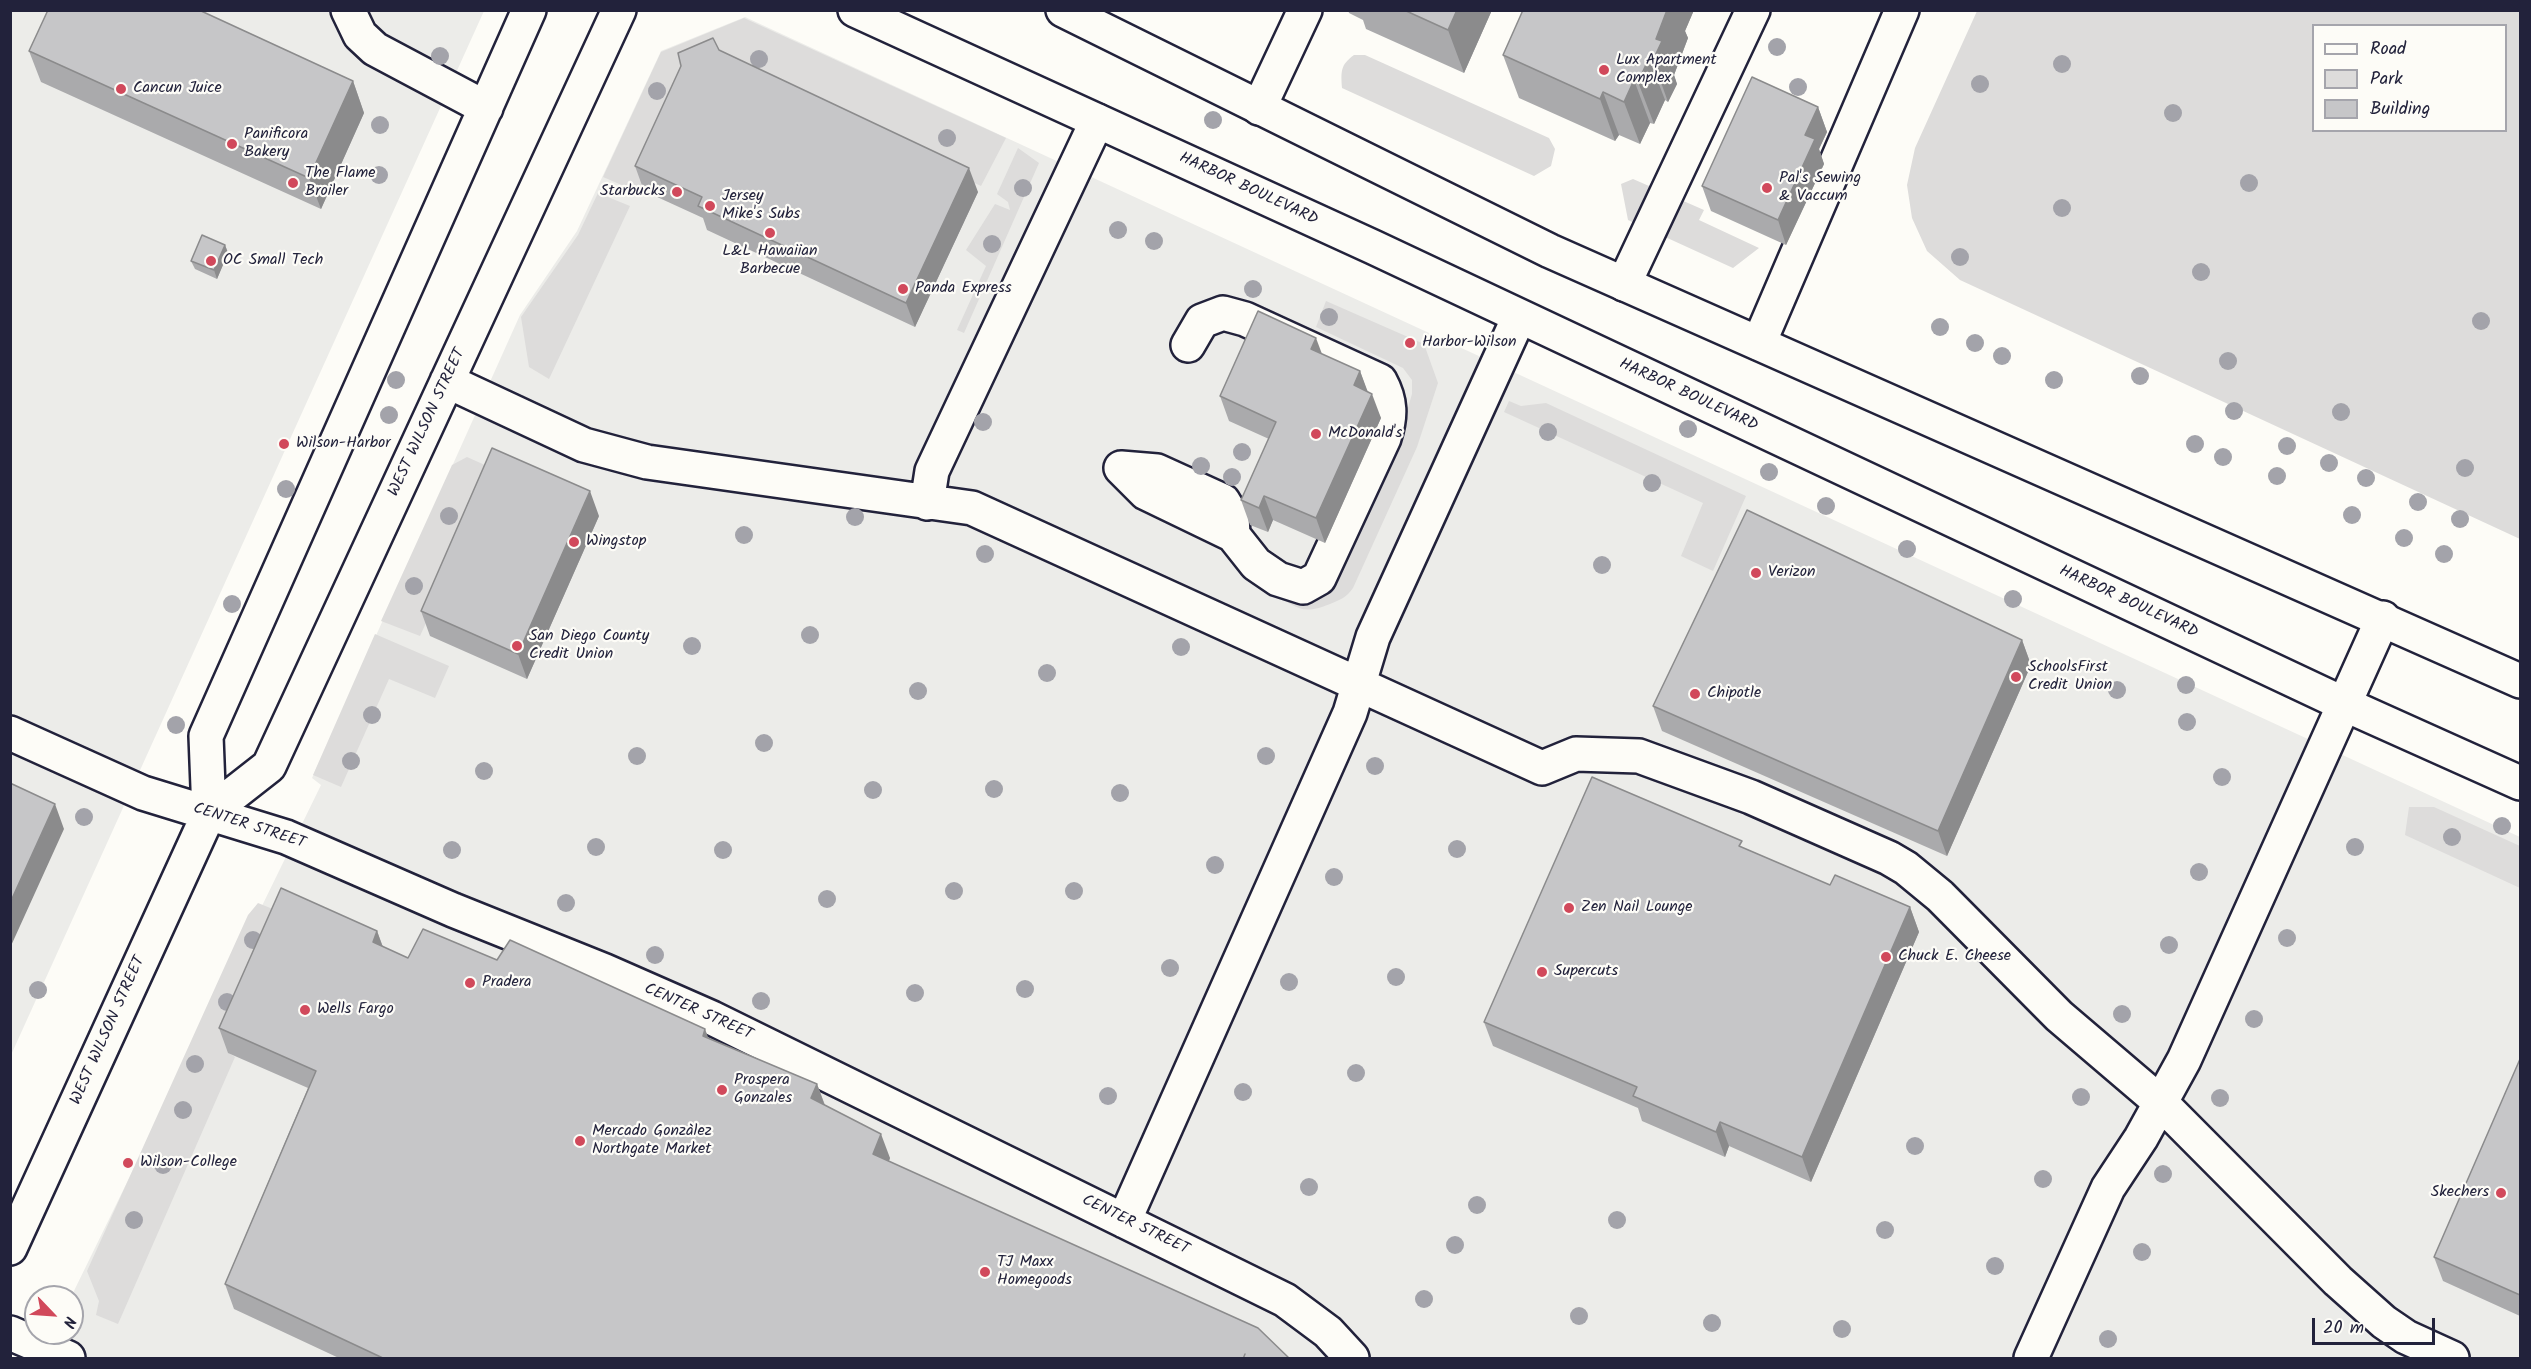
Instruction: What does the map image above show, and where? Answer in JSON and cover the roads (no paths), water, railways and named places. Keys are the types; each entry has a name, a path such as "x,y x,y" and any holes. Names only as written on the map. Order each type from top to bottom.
{"main road":[{"path":"348,10 360,35 375,48 486,108"},
{"name":"WEST WILSON STREET","path":"10,1248 208,813 206,736 529,10"},
{"name":"WEST WILSON STREET","path":"208,813 269,766 619,10"},
{"name":"HARBOR BOULEVARD","path":"855,10 1518,317 2344,704 2520,783"},
{"path":"1063,10 1109,20 1259,108 1550,251 2383,618 2520,681"},
{"path":"1259,108 1305,10"},
{"path":"1624,284 1753,10"},
{"path":"1759,343 1902,10"},
{"path":"927,503 932,471 1097,121"},
{"path":"1121,468 1146,493 1233,535 1256,564 1278,579 1303,587 1312,585 1319,578 1390,420 1388,396 1380,381 1245,319 1223,313 1202,321 1188,345"},
{"path":"1124,1221 1350,713 1373,637 1518,317"},
{"path":"447,381 584,445 647,462 972,508 1542,768 1576,754 1638,756 1751,797 1889,858 1906,868 1940,896 2059,1016 2161,1103 2338,1281 2384,1322 2406,1337 2452,1359"},
{"path":"2031,1359 2108,1188 2161,1103 2184,1060 2383,618"},
{"name":"CENTER STREET","path":"10,733 143,793 286,837 453,910 605,971 712,1018 1286,1300 1328,1332 1352,1359"},
{"path":"10,1333 68,1359"}],"place":[{"name":"Lux Apartment Complex","path":"1604,70"},
{"name":"Cancun Juice","path":"121,89"},
{"name":"Panificora Bakery","path":"232,144"},
{"name":"The Flame Broiler","path":"293,183"},
{"name":"Pal's Sewing & Vaccum","path":"1767,188"},
{"name":"Starbucks","path":"677,192"},
{"name":"Jersey Mike's Subs","path":"710,206"},
{"name":"L&L Hawaiian Barbecue","path":"770,233"},
{"name":"OC Small Tech","path":"211,261"},
{"name":"Panda Express","path":"903,289"},
{"name":"Harbor-Wilson","path":"1410,343"},
{"name":"McDonald's","path":"1316,434"},
{"name":"Wilson-Harbor","path":"284,444"},
{"name":"Wingstop","path":"574,542"},
{"name":"Verizon","path":"1756,573"},
{"name":"San Diego County Credit Union","path":"517,646"},
{"name":"SchoolsFirst Credit Union","path":"2016,677"},
{"name":"Chipotle","path":"1695,694"},
{"name":"Zen Nail Lounge","path":"1569,908"},
{"name":"Chuck E. Cheese","path":"1886,957"},
{"name":"Supercuts","path":"1542,972"},
{"name":"Pradera","path":"470,983"},
{"name":"Wells Fargo","path":"305,1010"},
{"name":"Prospera Gonzales","path":"722,1090"},
{"name":"Mercado Gonzàlez Northgate Market","path":"580,1141"},
{"name":"Wilson-College","path":"128,1163"},
{"name":"Skechers","path":"2501,1193"},
{"name":"TJ Maxx Homegoods","path":"985,1272"}]}
